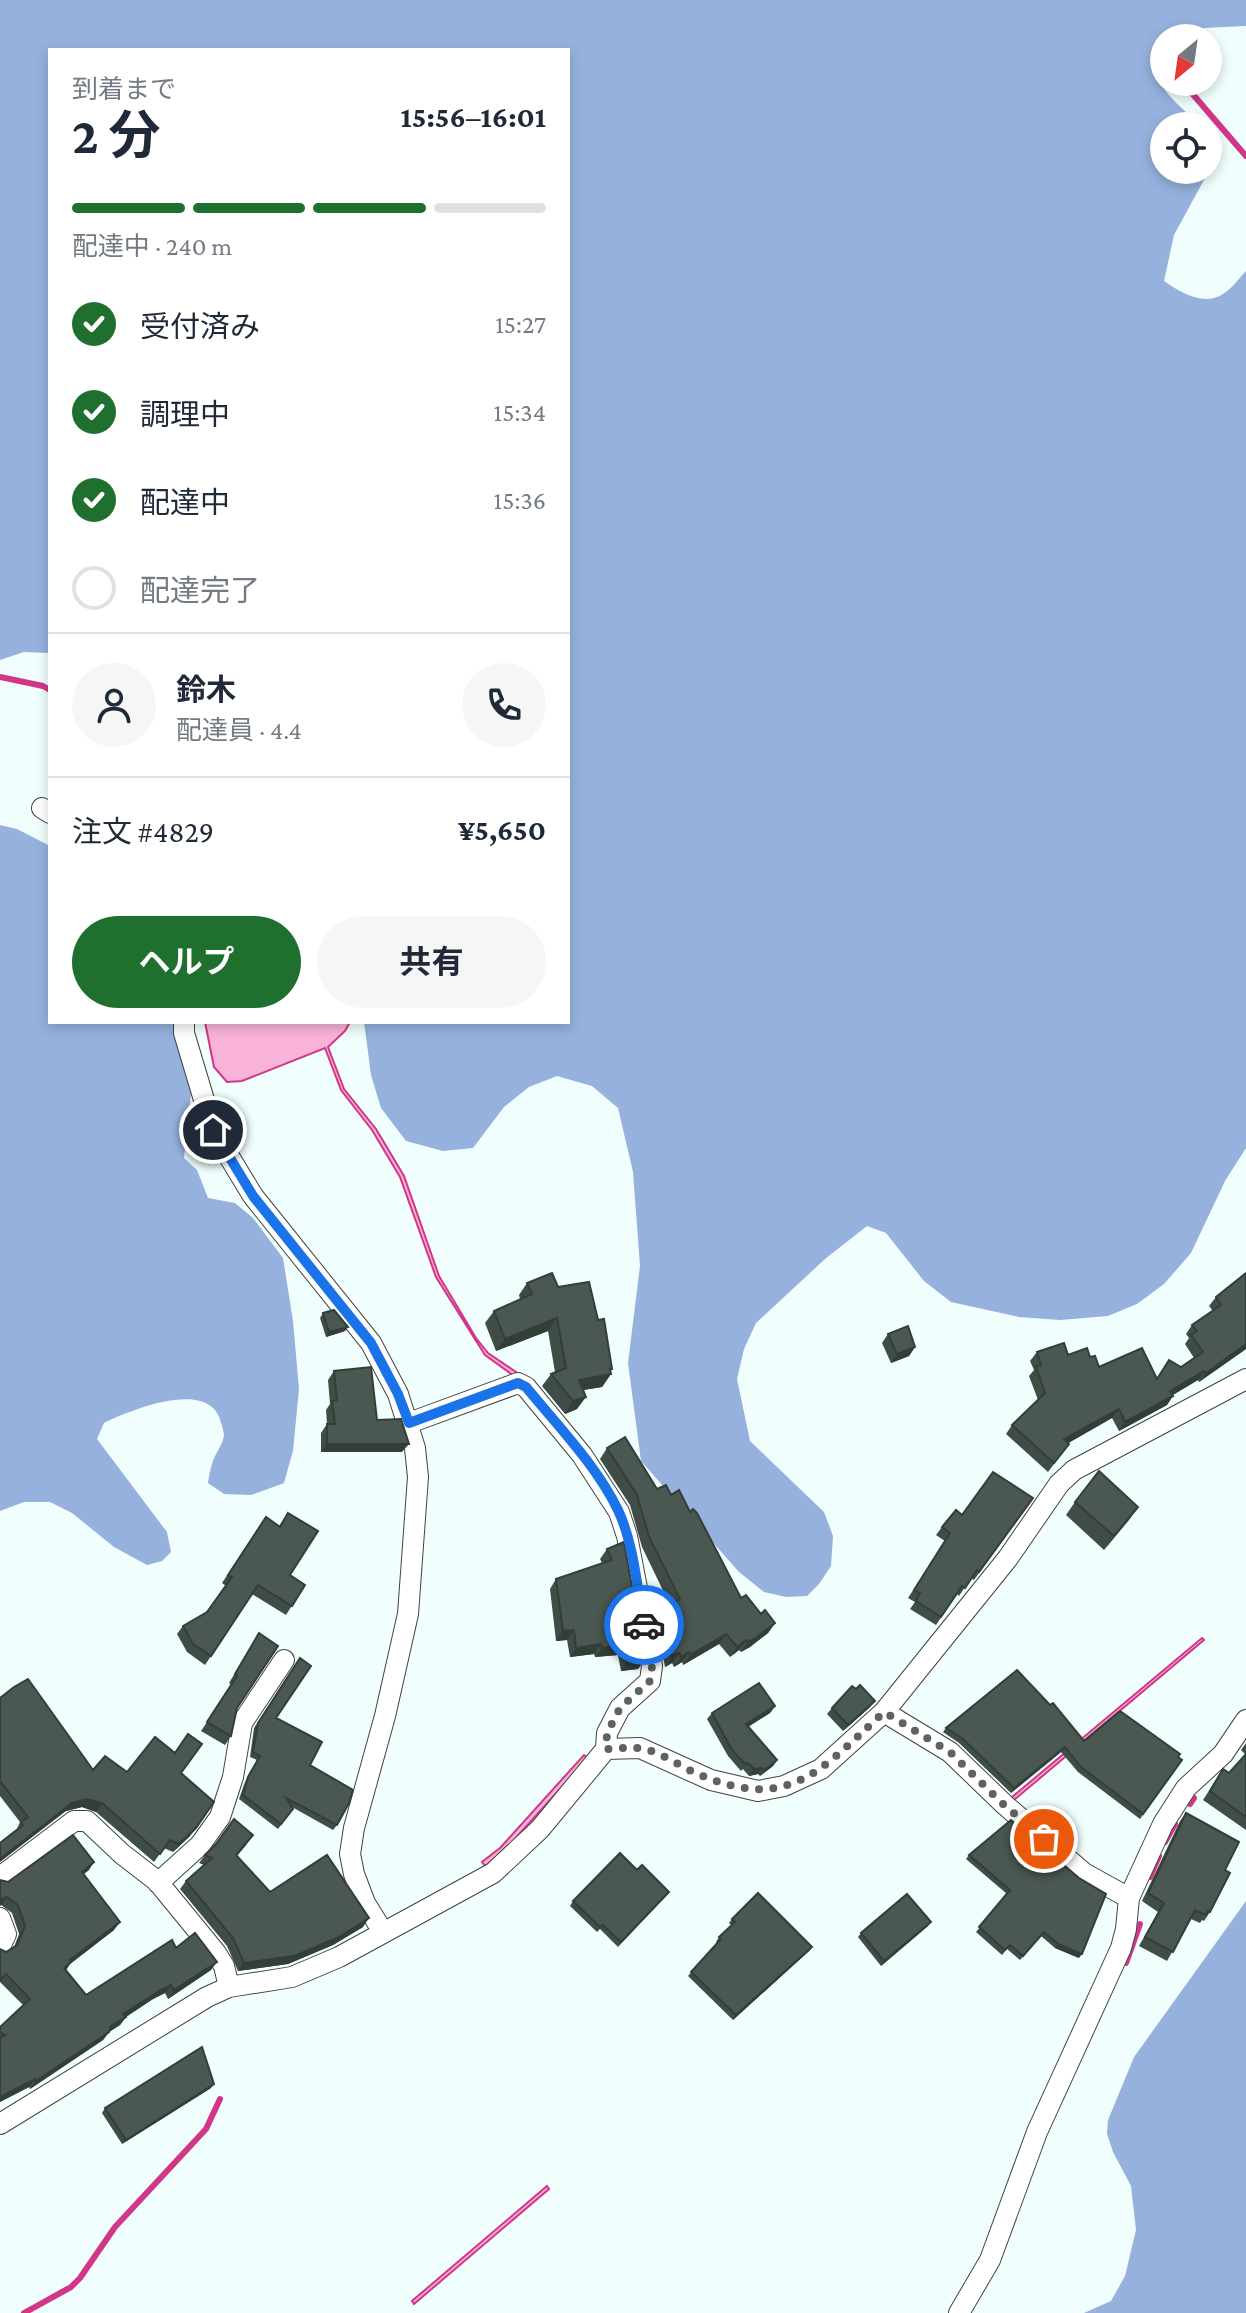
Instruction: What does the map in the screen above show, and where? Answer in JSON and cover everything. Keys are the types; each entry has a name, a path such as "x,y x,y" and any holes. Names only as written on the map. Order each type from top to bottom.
{"street":[{"path":"184,1024 213,1130 253,1196 371,1343 398,1394 415,1448 418,1477 408,1614 350,1854 365,1903 383,1932"},
{"path":"606,1749 640,1748 728,1786 758,1791 802,1779 821,1769 884,1712 1008,1558 1059,1484 1074,1470 1246,1379"},
{"path":"0,2124 194,2004 229,1987 292,1977 339,1957 493,1873 540,1829 606,1749 607,1733 620,1708 644,1689 652,1673 627,1536 619,1512 600,1480 521,1383 409,1423"},
{"path":"158,1883 200,1845 220,1817 233,1777 242,1723 284,1660"},
{"path":"884,1712 950,1752 1005,1805 1084,1873 1129,1898"},
{"path":"959,2313 990,2260 1037,2132 1121,1948 1129,1898 1175,1803 1201,1773 1223,1754 1246,1720"},
{"path":"0,1877 55,1833 81,1819 87,1821 158,1883 216,1953 224,1966 229,1987"},
{"path":"0,1918 6,1934 0,1947"}],"shaded area":[{"path":"0,0 1246,0 1246,26 1150,24 1150,96 1170,96 1185,112 1150,112 1150,184 1202,184 1174,235 1164,281 1185,293 1208,299 1226,292 1246,271 1246,1148 1225,1181 1191,1253 1164,1284 1137,1304 1108,1316 1060,1320 1019,1317 951,1302 924,1281 886,1233 867,1226 825,1259 756,1323 744,1349 737,1379 750,1441 824,1512 833,1536 831,1566 807,1596 786,1597 764,1592 739,1572 641,1461 628,1363 640,1266 633,1172 618,1108 592,1086 557,1076 529,1087 504,1107 473,1148 443,1151 406,1141 381,1108 371,1075 364,1024 570,1024 570,48 48,48 48,653 24,652 0,660"},
{"path":"0,825 17,829 48,845 48,1024 173,1024 192,1085 184,1158 197,1170 208,1198 235,1203 253,1218 283,1258 299,1389 293,1451 284,1483 251,1495 224,1494 208,1483 224,1435 214,1409 202,1402 187,1399 150,1405 104,1423 97,1439 167,1532 171,1552 162,1561 147,1565 114,1547 72,1513 50,1502 24,1502 0,1511"},
{"path":"205,1024 349,1024 328,1047 344,1089 376,1129 404,1176 439,1276 476,1338 488,1353 516,1372 514,1376 485,1355 436,1277 400,1177 372,1130 341,1090 325,1048 242,1081 227,1082 214,1067"},
{"path":"1202,1638 1204,1640 1014,1800 1011,1798"},
{"path":"584,1755 588,1758 502,1853 485,1866 482,1862 500,1848"},
{"path":"1246,1901 1246,2313 1084,2313 1111,2301 1125,2276 1136,2230 1131,2186 1113,2152 1107,2134 1108,2120 1134,2057"},
{"path":"547,2186 549,2189 414,2304 412,2301"}],"building":[{"path":"552,1273 558,1287 589,1282 598,1320 604,1319 611,1374 579,1380 586,1397 573,1401 551,1374 566,1368 557,1318 505,1339 494,1311 532,1294 527,1283"},
{"path":"1246,1273 1246,1344 1206,1373 1204,1371 1170,1391 1173,1396 1125,1422 1119,1409 1064,1439 1069,1444 1054,1463 1012,1425 1045,1393 1036,1367 1041,1365 1037,1352 1064,1343 1068,1355 1087,1348 1090,1357 1095,1356 1099,1367 1142,1348 1157,1379 1169,1360 1181,1367 1203,1352 1191,1335 1197,1331 1192,1325 1221,1305 1216,1297"},
{"path":"334,1310 348,1327 329,1332 323,1313"},
{"path":"908,1326 915,1347 897,1354 888,1334"},
{"path":"371,1367 377,1420 401,1419 409,1444 327,1444 327,1424 335,1424 332,1401 337,1400 334,1371"},
{"path":"625,1437 657,1489 666,1485 671,1495 679,1490 690,1512 693,1509 697,1513 741,1598 746,1595 761,1614 765,1610 775,1623 757,1637 737,1647 726,1634 690,1655 689,1652 681,1657 679,1653 672,1656 663,1609 680,1599 649,1537 637,1495 607,1448"},
{"path":"1099,1471 1138,1507 1114,1536 1075,1502"},
{"path":"993,1472 1033,1498 979,1572 977,1570 965,1588 962,1586 941,1617 916,1601 920,1593 914,1590 950,1533 942,1527 956,1510 962,1515"},
{"path":"288,1513 318,1531 290,1575 305,1585 292,1606 258,1585 211,1656 193,1644 183,1626 207,1612 232,1577 228,1575 266,1517 280,1527"},
{"path":"624,1542 645,1659 627,1661 625,1645 602,1648 601,1644 576,1648 574,1630 563,1631 556,1579 612,1560 607,1549"},
{"path":"259,1633 278,1646 237,1708 231,1736 207,1722 237,1676 235,1674"},
{"path":"300,1658 311,1666 276,1718 322,1742 310,1765 353,1790 337,1825 286,1798 293,1809 281,1824 243,1795 248,1777 260,1756 253,1752 258,1723"},
{"path":"1017,1670 1050,1705 1053,1703 1084,1741 1120,1711 1180,1754 1178,1757 1182,1760 1143,1814 1081,1767 1065,1747 1014,1788 962,1738 946,1728"},
{"path":"28,1679 93,1770 105,1756 127,1772 155,1737 175,1753 188,1734 202,1744 181,1773 214,1802 196,1828 179,1844 170,1840 160,1854 102,1803 87,1799 72,1803 0,1859 0,1843 23,1825 21,1822 28,1817 0,1781 0,1698"},
{"path":"759,1683 775,1706 746,1724 777,1760 765,1770 745,1764 732,1750 712,1713"},
{"path":"860,1685 875,1701 848,1725 832,1708 852,1686 856,1689"},
{"path":"1246,1754 1246,1817 1210,1791 1223,1769 1229,1773"},
{"path":"1186,1813 1239,1842 1225,1870 1230,1873 1210,1912 1206,1915 1195,1910 1173,1952 1145,1937 1164,1903 1148,1893"},
{"path":"234,1819 253,1835 236,1855 270,1892 327,1855 369,1918 339,1937 294,1956 244,1963 233,1938 186,1881 212,1858 205,1855"},
{"path":"1011,1820 1079,1878 1106,1894 1082,1954 1058,1944 1044,1932 1023,1956 1010,1945 1005,1950 979,1927 1010,1890 969,1855"},
{"path":"73,1835 94,1862 82,1872 120,1922 64,1968 86,1995 172,1940 176,1948 195,1933 217,1962 174,1990 171,1985 159,1991 123,2014 126,2017 111,2026 109,2032 36,2081 0,2097 0,2038 5,2035 0,2032 0,2027 30,1999 6,1974 0,1980 0,1949 6,1952 17,1945 25,1926 18,1905 7,1897 0,1900 0,1880 8,1882"},
{"path":"620,1853 637,1870 642,1865 669,1892 621,1942 573,1901"},
{"path":"758,1893 812,1947 736,2015 691,1972 735,1922 732,1919"},
{"path":"907,1894 931,1922 884,1961 861,1933"},
{"path":"202,2047 214,2084 126,2140 105,2108"}],"waterway":[{"path":"1194,96 1246,156"},
{"path":"0,677 48,689"},
{"path":"1190,1804 1194,1798"},
{"path":"1165,1842 1175,1824"},
{"path":"1150,1877 1159,1856"},
{"path":"1126,1963 1140,1924"},
{"path":"24,2313 71,2287 80,2278 115,2227 206,2129 220,2099"}],"way so far":[{"path":"644,1625 652,1666 650,1681 620,1708 607,1733 606,1749 640,1748 711,1780 758,1791 784,1786 821,1769 884,1712 950,1752 1044,1839"}],"route":[{"path":"213,1130 253,1196 371,1343 398,1394 409,1423 518,1383 526,1387 582,1455 619,1512 627,1536 644,1625"}]}
